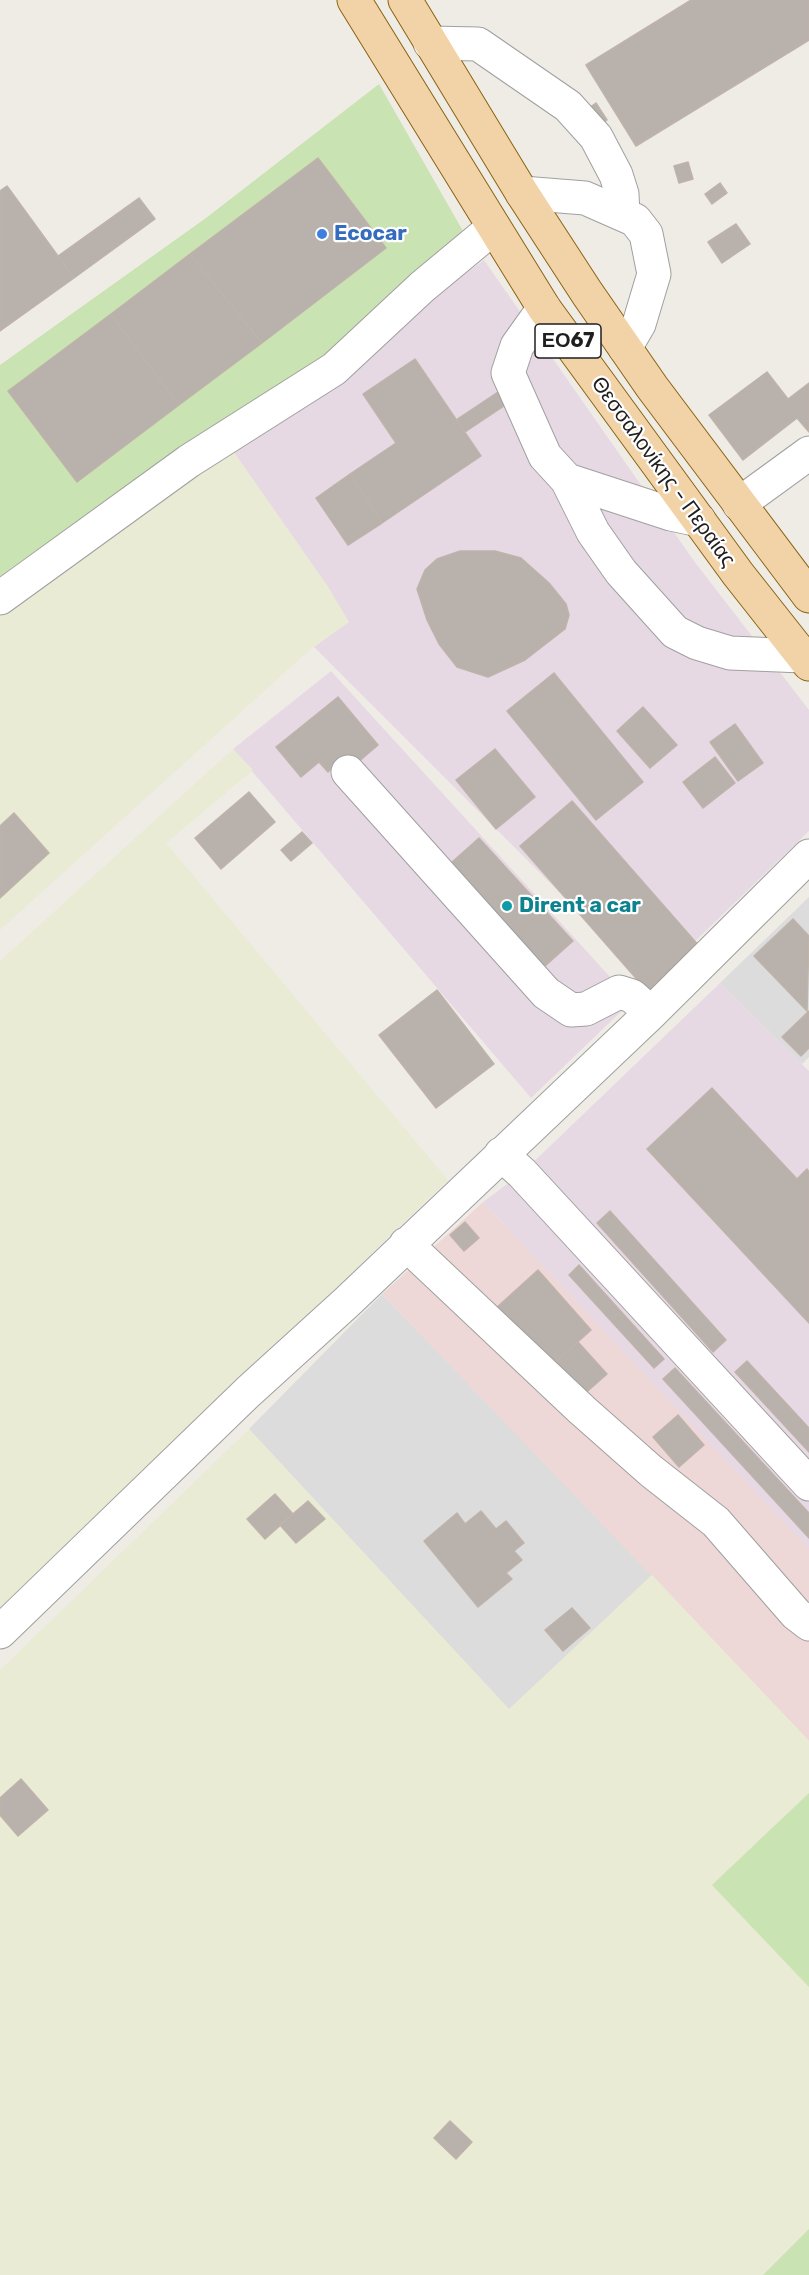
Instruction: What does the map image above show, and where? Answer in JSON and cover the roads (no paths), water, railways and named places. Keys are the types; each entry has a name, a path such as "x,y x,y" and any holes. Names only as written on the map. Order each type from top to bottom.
{"main road":[{"name":"Θεσσαλονίκης - Περαίας","path":"354,0 544,308 699,520 806,660"},
{"name":"Θεσσαλονίκης - Περαίας","path":"405,0 522,193 625,348 809,596"}],"street":[{"path":"430,43 478,44 568,106 596,136 616,175 622,194 623,214"},
{"path":"522,193 585,198 635,220 646,234 654,274 639,324 625,348"},
{"path":"0,598 189,461 334,369 422,287 493,228"},
{"path":"544,308 518,346 508,373 545,456 567,480 593,532 621,572 675,632 697,643 730,653 806,660"},
{"path":"739,504 809,453"},
{"path":"567,480 671,514 699,520"},
{"path":"348,772 546,993 571,1010 586,1009 618,992 632,996 651,1013"},
{"path":"0,1632 248,1392 651,1013 809,856"},
{"path":"501,1154 522,1173 809,1484"},
{"path":"406,1244 582,1410 651,1471 716,1522 796,1614 809,1624"}],"place":[{"name":"Ecocar","path":"322,234"},
{"name":"Dirent a car","path":"507,906"}]}
